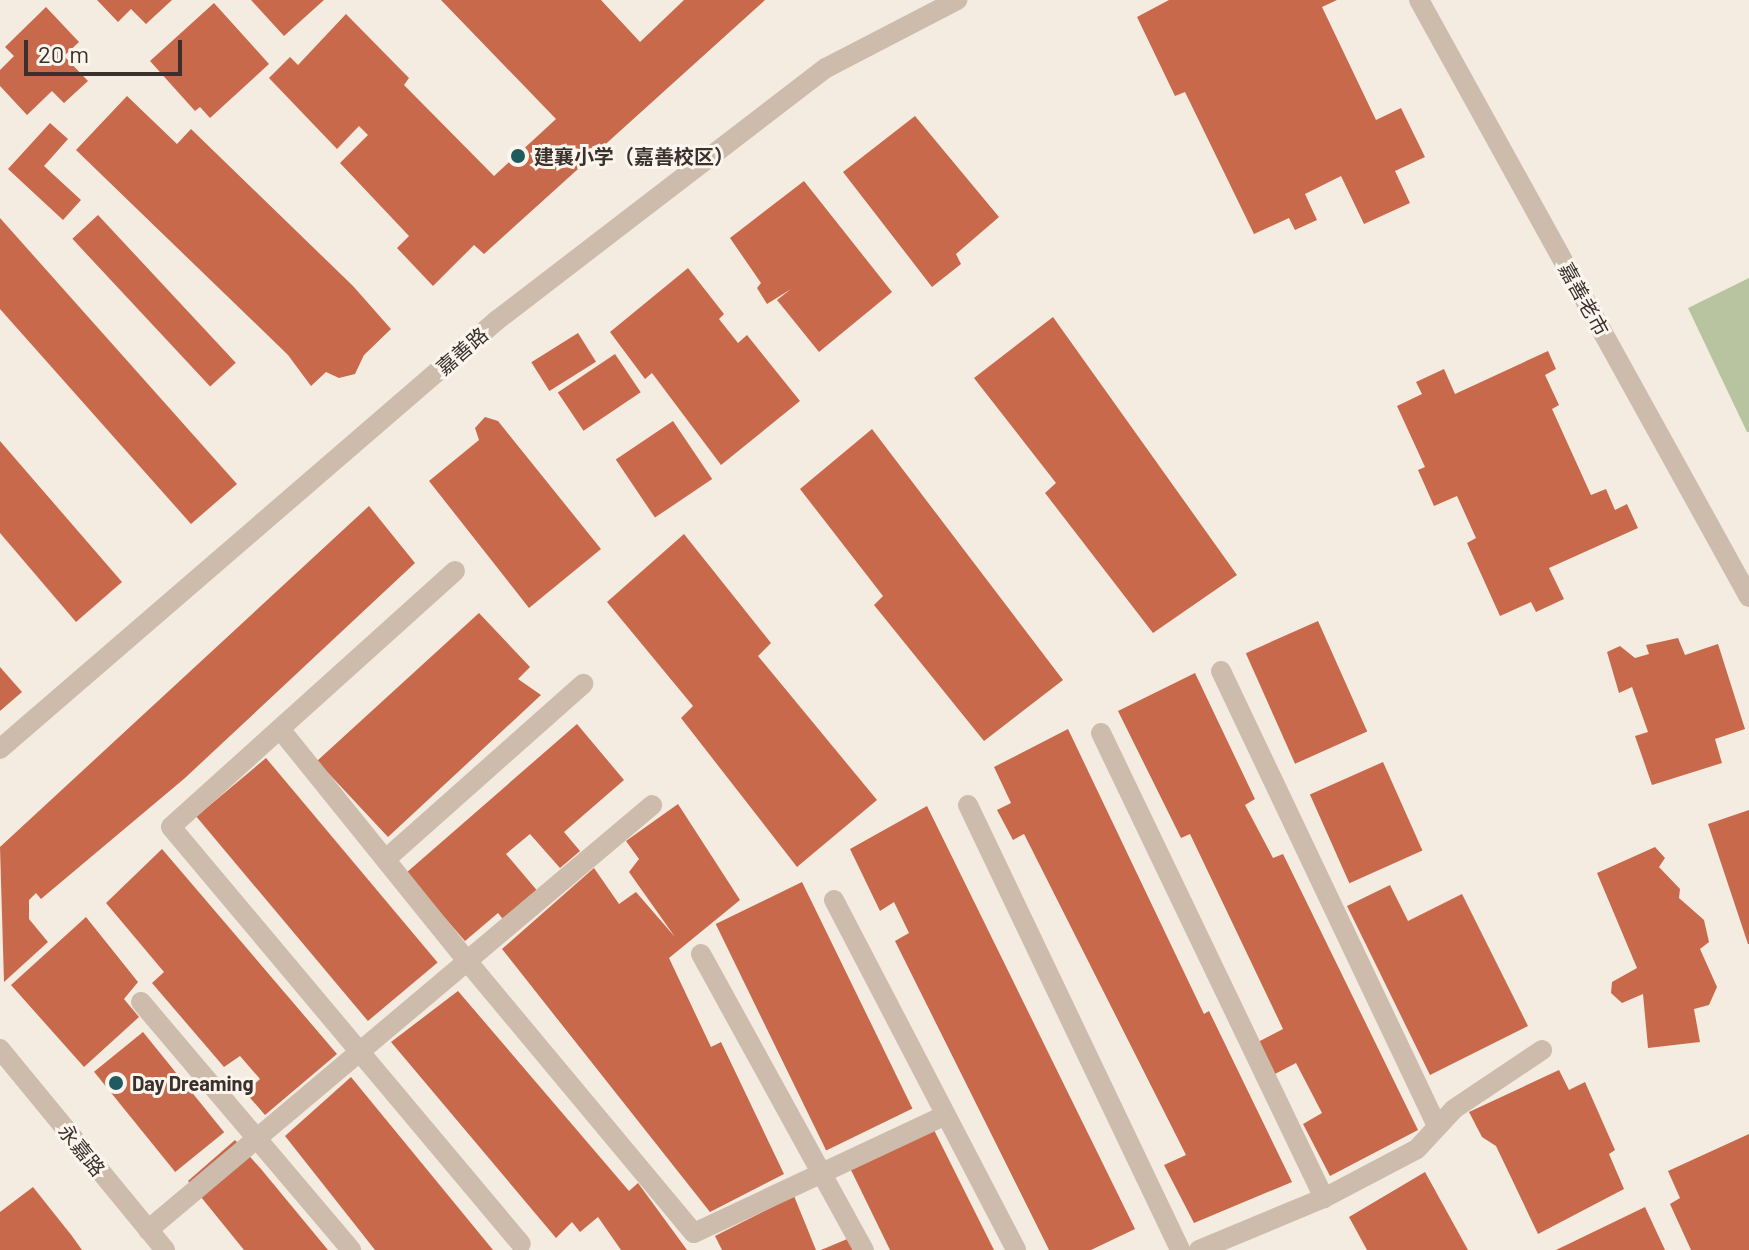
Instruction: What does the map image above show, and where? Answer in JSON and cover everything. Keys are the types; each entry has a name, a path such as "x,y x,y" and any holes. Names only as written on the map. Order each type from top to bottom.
{"street":[{"name":"嘉善路","path":"0,749 496,321 826,68 957,0"},
{"name":"嘉善老市","path":"1419,0 1749,597"},
{"path":"455,571 171,827 361,1048 521,1244"},
{"path":"1221,671 1437,1126"},
{"path":"386,859 583,684"},
{"path":"280,729 467,961 694,1233 944,1116"},
{"path":"1101,733 1324,1198"},
{"path":"148,1230 652,805"},
{"path":"968,805 1180,1250"},
{"path":"834,900 1016,1250"},
{"path":"701,954 864,1250"},
{"path":"141,1002 351,1250"},
{"name":"永嘉路","path":"0,1049 165,1250"},
{"path":"1199,1250 1324,1198 1417,1149 1454,1109 1542,1050"}],"green space":[{"path":"1749,278 1749,432 1747,432 1688,308"}],"building":[{"path":"97,0 172,0 146,24 131,9 118,22"},
{"path":"251,0 324,0 284,36"},
{"path":"441,0 601,0 640,42 684,0 765,0 484,254 474,245 433,286 397,248 409,236 340,163 368,135 359,126 337,149 269,78 290,57 298,65 346,14 409,78 404,85 494,176 556,119"},
{"path":"1169,0 1337,0 1322,7 1376,120 1401,108 1425,157 1395,171 1410,203 1364,224 1341,176 1305,194 1317,220 1295,230 1289,218 1254,234 1185,92 1175,96 1137,17"},
{"path":"214,3 269,64 210,118 200,107 195,111 150,61"},
{"path":"46,7 79,42 64,56 88,81 64,103 52,91 27,115 0,86 0,70 14,56 5,47"},
{"path":"127,96 177,144 191,129 353,286 391,329 364,355 355,374 339,378 326,372 311,386 288,355 76,150"},
{"path":"915,116 999,217 956,254 961,264 932,287 843,172"},
{"path":"50,123 68,139 44,166 81,200 63,220 8,169"},
{"path":"804,181 892,292 819,352 777,300 791,289 767,304 757,288 761,283 730,238"},
{"path":"98,215 236,363 210,387 72,239"},
{"path":"0,218 237,484 191,524 0,309"},
{"path":"688,268 724,314 719,319 738,343 747,335 800,401 721,465 652,373 645,379 610,332"},
{"path":"1053,317 1237,575 1153,633 1045,493 1056,483 974,378"},
{"path":"578,333 596,362 549,391 531,362"},
{"path":"1548,351 1556,369 1545,375 1559,405 1552,409 1591,495 1606,489 1615,510 1627,504 1638,528 1549,568 1564,599 1536,612 1531,602 1500,616 1467,543 1476,538 1457,496 1434,506 1418,470 1425,467 1397,406 1422,394 1416,382 1444,369 1455,394"},
{"path":"615,354 641,392 584,431 558,393"},
{"path":"485,417 498,421 601,549 529,608 429,481 479,440 475,428"},
{"path":"673,421 712,479 655,518 616,460"},
{"path":"872,429 1063,680 984,741 874,605 883,596 800,489"},
{"path":"0,441 122,582 76,622 0,533"},
{"path":"369,506 415,563 185,778 41,899 36,893 29,900 29,919 48,942 4,982 0,847"},
{"path":"684,534 771,643 758,656 877,800 797,867 681,718 693,706 607,602"},
{"path":"479,613 530,667 518,679 541,695 388,837 317,761"},
{"path":"1318,621 1367,732 1295,764 1246,653"},
{"path":"1678,638 1685,655 1718,644 1745,729 1715,739 1722,763 1652,785 1635,736 1648,732 1632,687 1619,693 1607,652 1620,646 1635,658 1649,654 1646,645"},
{"path":"0,667 22,692 0,711"},
{"path":"1195,673 1255,799 1245,805 1273,858 1283,854 1418,1130 1330,1176 1303,1124 1322,1113 1296,1063 1273,1075 1256,1043 1283,1029 1190,834 1181,838 1118,711"},
{"path":"577,724 624,780 564,832 580,851 560,868 530,834 506,854 540,894 506,923 498,913 465,941 406,873"},
{"path":"1068,729 1204,1014 1209,1011 1292,1182 1194,1223 1164,1165 1186,1155 1024,834 1013,840 997,810 1011,803 994,767"},
{"path":"266,758 438,963 368,1021 196,816"},
{"path":"1383,762 1422,851 1349,883 1310,795"},
{"path":"678,804 740,900 669,958 711,1047 721,1042 784,1174 710,1212 502,949 594,868 619,904 636,892 675,937 629,872 639,859 626,841"},
{"path":"927,806 1135,1229 1091,1250 1049,1250 895,941 909,933 894,902 880,911 850,849"},
{"path":"1749,810 1749,944 1748,944 1708,824"},
{"path":"1655,847 1665,858 1659,867 1680,889 1679,898 1704,920 1709,942 1700,949 1717,987 1709,1005 1694,1009 1700,1042 1648,1048 1643,994 1622,1003 1611,993 1612,982 1637,968 1597,873"},
{"path":"162,849 337,1054 265,1115 245,1092 260,1079 240,1056 224,1067 152,983 164,972 106,903"},
{"path":"802,882 912,1108 826,1151 716,924"},
{"path":"1390,885 1408,921 1462,894 1528,1026 1430,1075 1347,906"},
{"path":"86,917 138,982 124,999 139,1017 84,1067 11,985"},
{"path":"458,991 629,1191 638,1183 687,1250 621,1250 598,1217 580,1232 572,1222 556,1238 391,1042"},
{"path":"143,1032 224,1132 175,1172 94,1072"},
{"path":"1559,1070 1569,1090 1585,1082 1615,1150 1609,1154 1624,1189 1538,1234 1496,1146 1482,1137 1469,1112"},
{"path":"351,1077 493,1250 375,1250 285,1136"},
{"path":"931,1124 994,1250 890,1250 850,1168"},
{"path":"1749,1134 1749,1250 1691,1250 1670,1204 1680,1198 1668,1171"},
{"path":"235,1140 328,1250 244,1250 188,1181"},
{"path":"1425,1172 1468,1250 1367,1250 1349,1217"},
{"path":"33,1187 82,1250 0,1250 0,1212"},
{"path":"794,1196 816,1250 722,1250 715,1236"},
{"path":"1645,1207 1665,1250 1556,1250"},
{"path":"852,1237 857,1250 821,1250"}],"place":[{"name":"建襄小学（嘉善校区）","path":"518,156"},
{"name":"Day Dreaming","path":"116,1083"}]}
